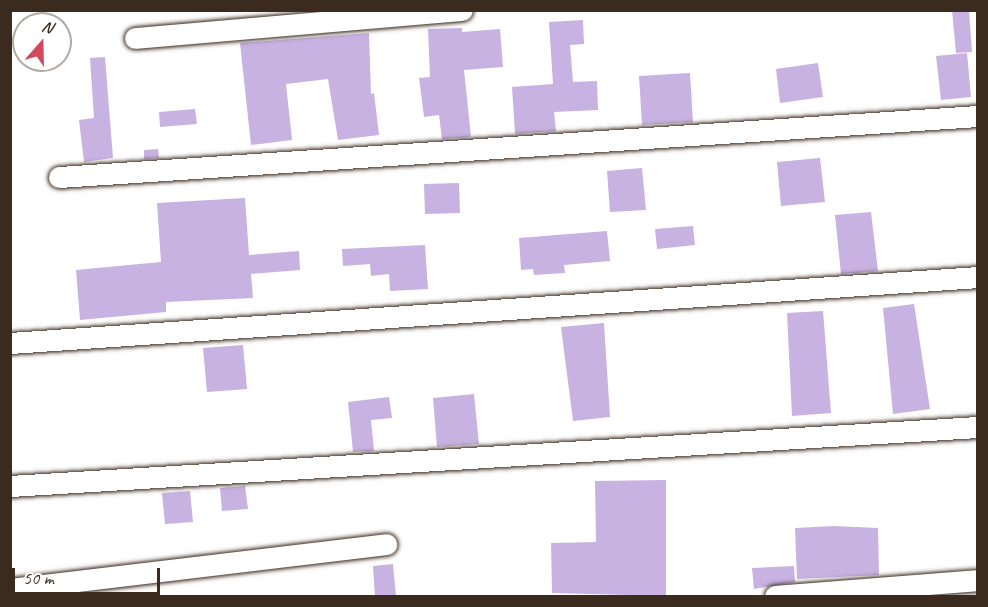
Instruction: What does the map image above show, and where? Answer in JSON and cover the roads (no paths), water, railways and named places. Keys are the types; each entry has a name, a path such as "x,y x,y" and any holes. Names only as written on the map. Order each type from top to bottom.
{"street":[{"path":"135,38 462,10"},
{"path":"59,177 978,116"},
{"path":"10,343 978,277"},
{"path":"10,486 978,427"},
{"path":"10,589 386,544"},
{"path":"775,597 978,580"}]}
